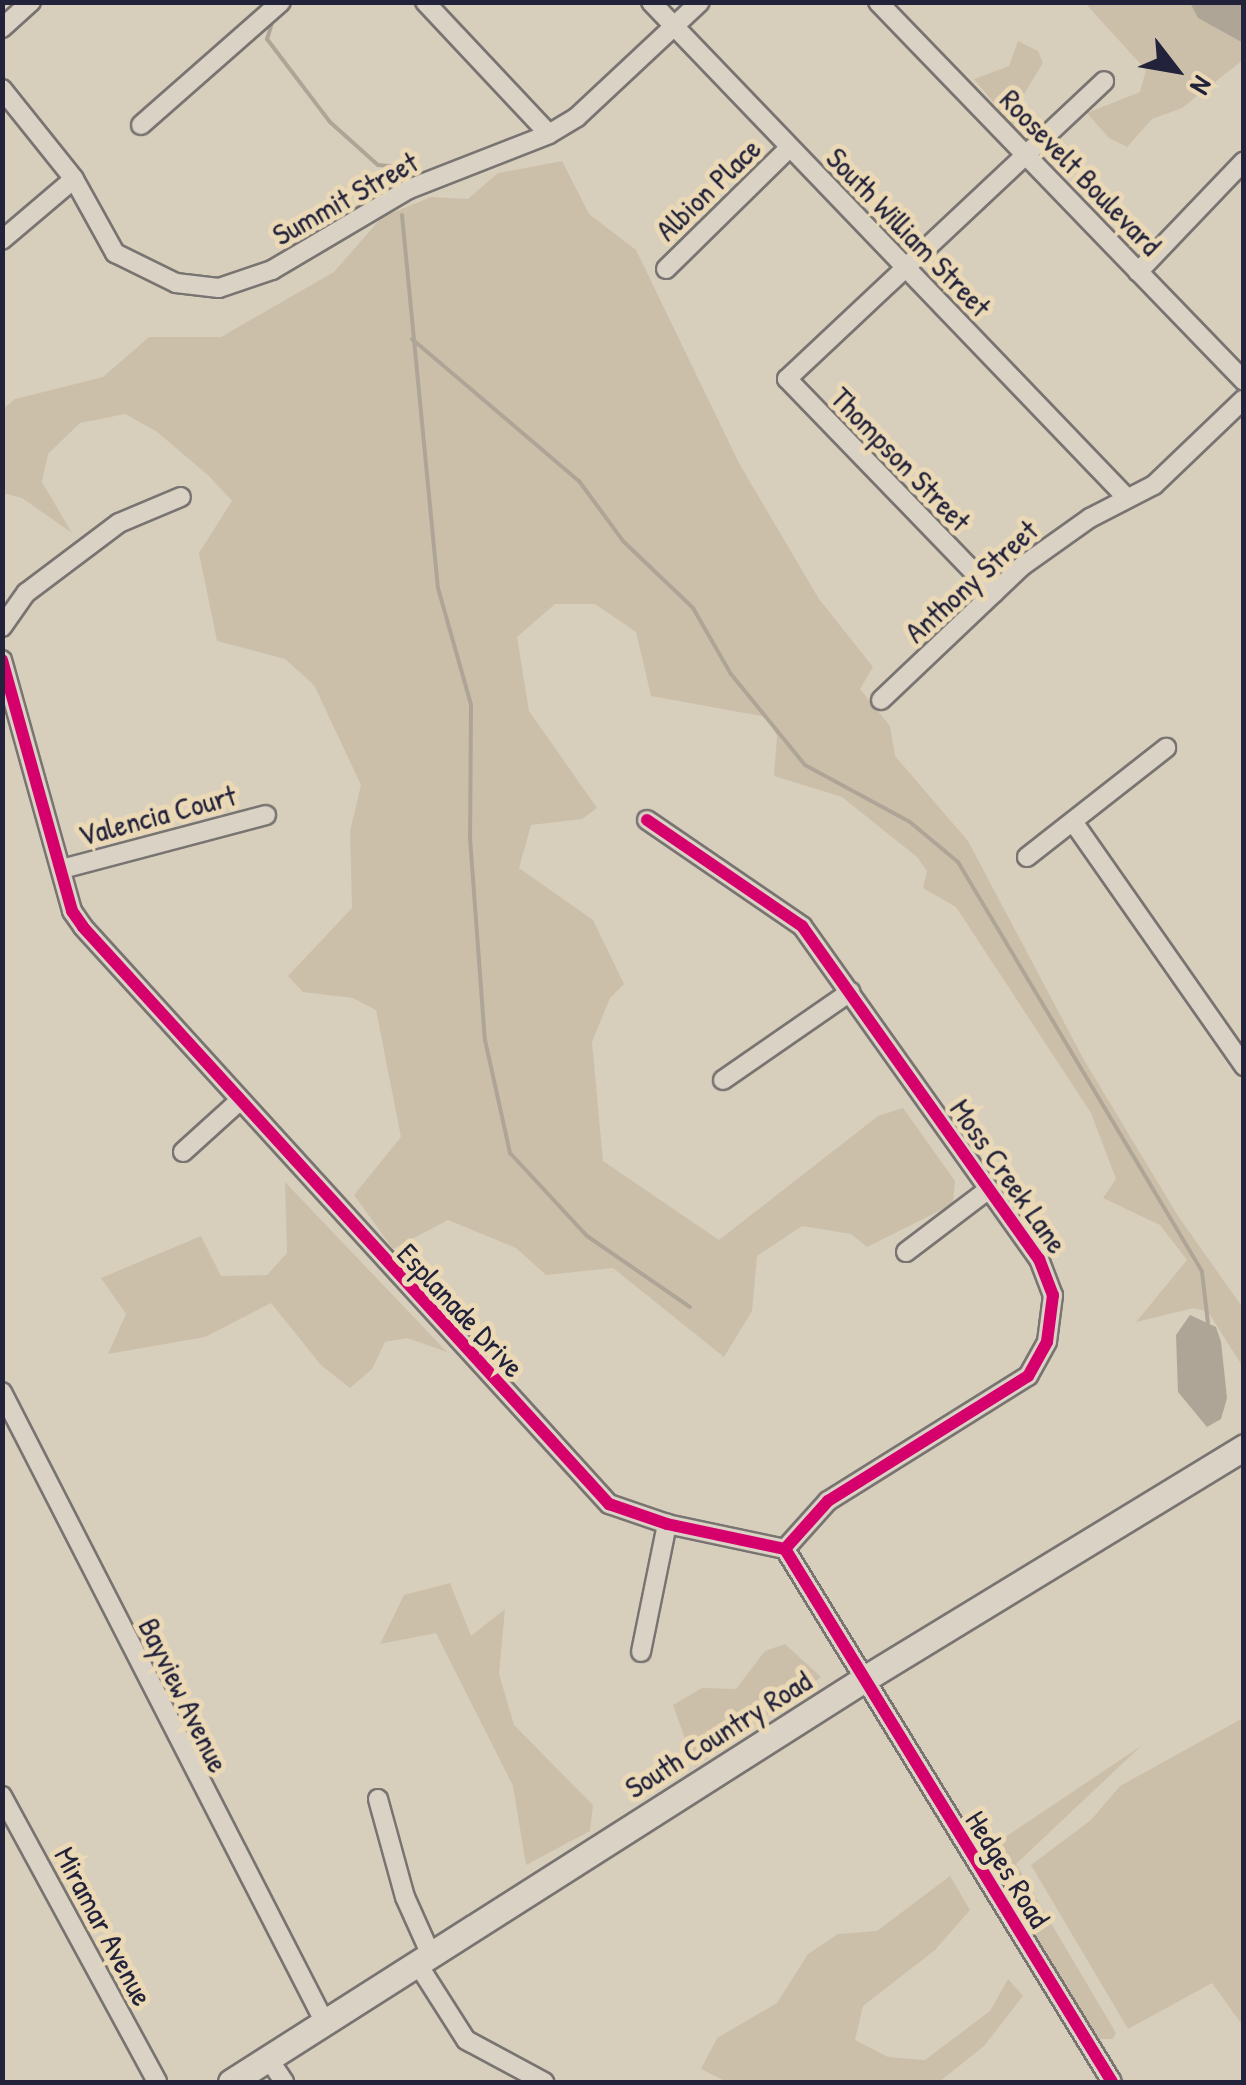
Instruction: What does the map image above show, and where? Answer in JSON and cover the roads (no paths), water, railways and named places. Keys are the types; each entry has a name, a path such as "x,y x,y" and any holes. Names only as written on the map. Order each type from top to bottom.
{"main road":[{"name":"South Country Road","path":"232,2082 323,2019 861,1681 1244,1447"}],"street":[{"path":"2,28 31,2"},
{"path":"142,124 281,2"},
{"path":"425,2 549,134"},
{"name":"South William Street","path":"651,2 1128,498"},
{"name":"Summit Street","path":"2,89 74,179 116,253 176,283 219,288 272,270 409,189 549,134 577,117 700,2"},
{"name":"Roosevelt Boulevard","path":"878,2 1244,381"},
{"path":"905,265 1104,81"},
{"name":"Albion Place","path":"666,270 790,148"},
{"path":"1138,272 1244,161"},
{"path":"2,240 74,179"},
{"name":"Thompson Street","path":"905,265 786,379 994,594"},
{"name":"Anthony Street","path":"881,700 1056,540 1154,485 1244,399"},
{"path":"2,627 26,593 119,524 180,497"},
{"name":"Esplanade Drive","path":"2,660 62,869 83,927 236,1102 609,1504 668,1524 785,1549"},
{"path":"1027,856 1166,748"},
{"name":"Valencia Court","path":"62,869 266,814"},
{"name":"Moss Creek Lane","path":"647,820 788,912 850,992 1048,1274 1054,1318 1041,1359 1009,1391 828,1502 785,1549"},
{"path":"1074,823 1244,1066"},
{"path":"723,1080 850,992"},
{"path":"184,1152 236,1102"},
{"path":"906,1252 990,1189"},
{"name":"Bayview Avenue","path":"2,1392 323,2019"},
{"path":"641,1652 668,1524"},
{"path":"785,1549 861,1681"},
{"name":"Hedges Road","path":"861,1681 1112,2082"},
{"name":"Miramar Avenue","path":"2,1796 157,2082"},
{"path":"378,1798 424,1959 466,2040 544,2082"},
{"path":"268,2058 284,2082"}],"waterway":[{"path":"272,23 267,39 330,122 378,165 399,167 406,178"},
{"path":"402,215 438,588 471,705 470,838 485,1040 510,1153 587,1236 690,1307"},
{"path":"412,339 579,481 623,541 693,608 731,674 805,765 910,822 958,862 1202,1272 1208,1323"}]}
